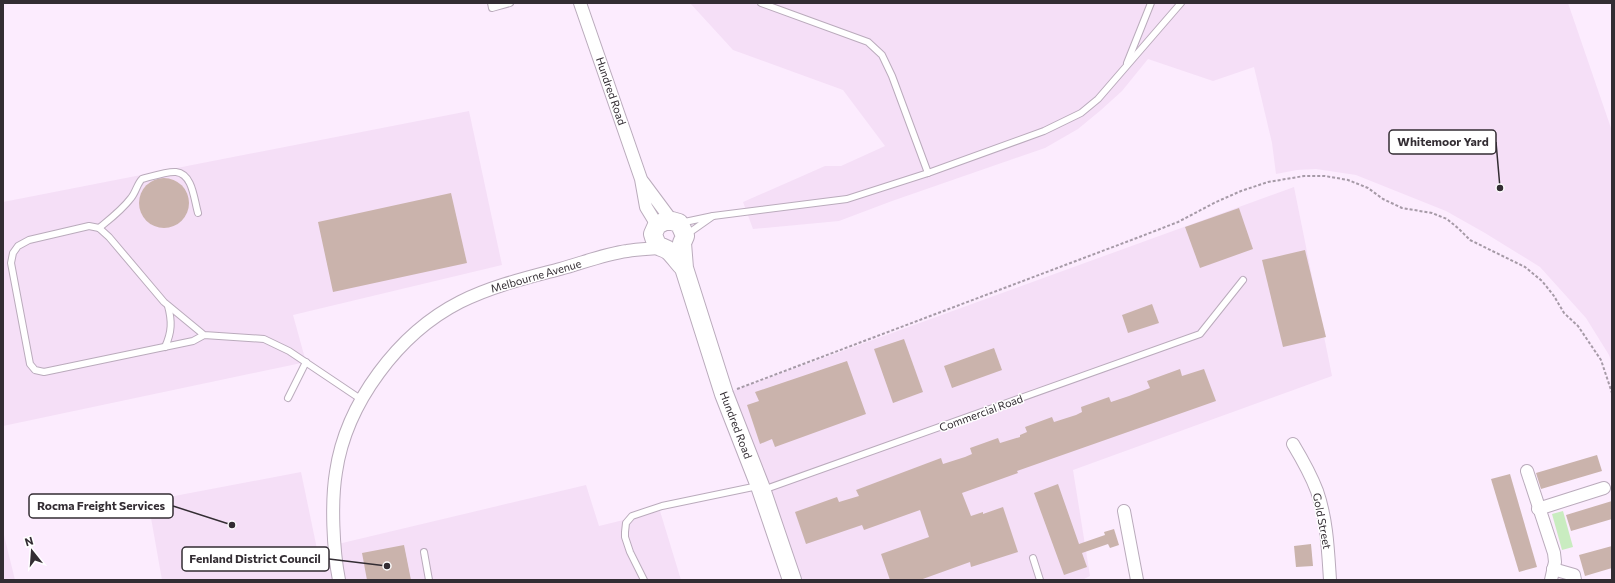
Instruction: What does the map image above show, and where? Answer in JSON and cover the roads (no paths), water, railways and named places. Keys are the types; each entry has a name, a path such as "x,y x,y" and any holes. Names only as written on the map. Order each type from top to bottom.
{"street":[{"name":"Hundred Road","path":"580,3 641,179 646,207 670,235 684,268 724,394 760,488 792,580"},
{"name":"Melbourne Avenue","path":"339,580 333,519 336,472 346,433 362,400 386,364 409,340 431,320 460,302 498,285 627,251 670,235"},
{"name":"Gold Street","path":"1293,444 1316,490 1328,542 1330,580"},
{"path":"1527,471 1554,553 1555,562 1552,575 1574,575 1575,580"},
{"path":"1538,508 1604,488"},
{"path":"1124,511 1137,580"}],"lane":[{"path":"491,3 492,8 510,3"},
{"path":"761,3 868,42 882,55 892,76 928,172"},
{"path":"1125,69 1151,3"},
{"path":"670,235 713,216 847,199 1044,131 1081,113 1098,99 1181,3"},
{"path":"99,228 122,208 136,192 138,183 142,179 175,172 184,175 189,180 198,213"},
{"path":"670,235 713,216"},
{"path":"204,335 164,302 109,237 99,228 89,226 28,240 18,246 13,253 11,262 30,364 35,370 44,372 165,347 192,341 204,335 264,339 289,350 362,400"},
{"name":"Commercial Road","path":"644,580 630,552 624,532 626,523 632,516 662,506 760,488 1200,334 1242,280"},
{"path":"165,347 172,328 172,320 168,306"},
{"path":"288,398 306,362"},
{"path":"424,552 429,580"},
{"path":"1033,558 1040,580"}],"place":[{"name":"Whitemoor Yard","path":"1500,188"},
{"name":"Rocma Freight Services","path":"232,525"},
{"name":"Fenland District Council","path":"387,566"}]}
